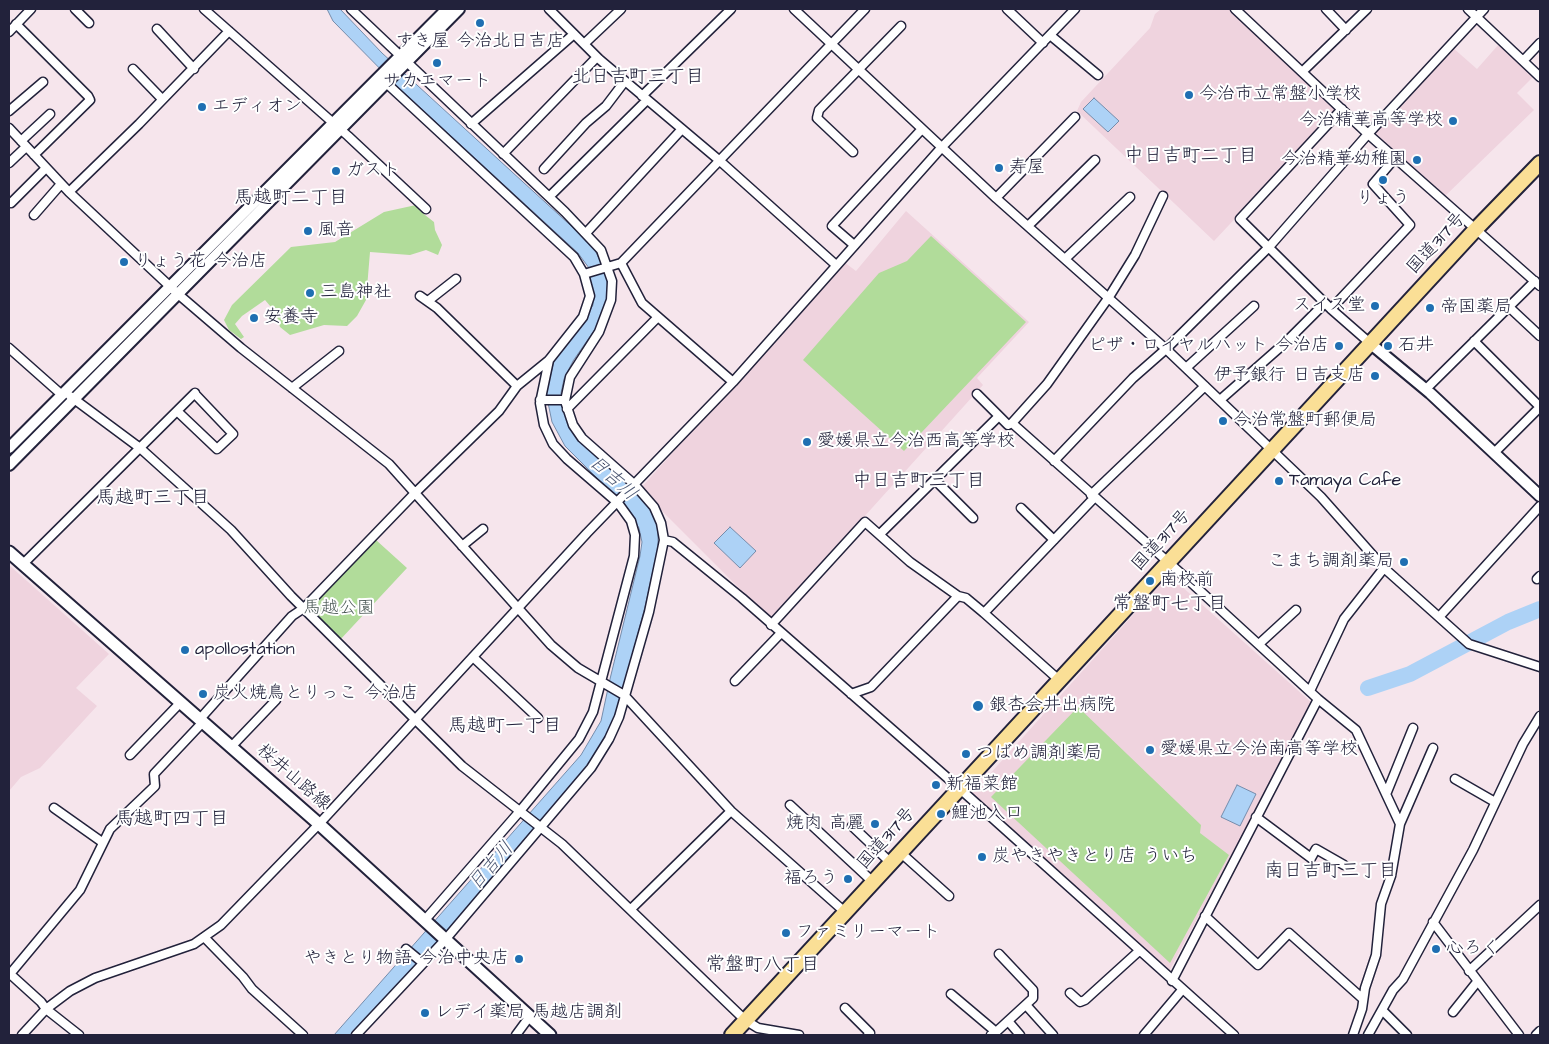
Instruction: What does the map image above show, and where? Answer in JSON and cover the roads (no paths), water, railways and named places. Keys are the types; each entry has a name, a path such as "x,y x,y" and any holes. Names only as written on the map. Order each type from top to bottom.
{"highway":[{"name":"国道317号","path":"732,1035 1475,230 1540,163"}],"main road":[{"name":"桜井山路線","path":"9,552 319,824 550,1035"}],"street":[{"path":"9,32 31,9"},
{"path":"75,9 89,23"},
{"path":"204,9 337,126 426,208"},
{"path":"351,9 402,60 549,197 601,250 612,281 611,300 607,316 570,377 565,400 573,425 582,438 634,484 654,507 661,522 664,540 649,612 624,694 609,739 591,768 445,939 356,1035"},
{"path":"9,448 169,286 383,80 446,9"},
{"path":"402,60 459,9"},
{"path":"549,9 625,82 720,161 836,265"},
{"path":"584,44 621,9"},
{"path":"549,197 731,9"},
{"path":"794,9 996,198 1166,349 1322,497 1384,568 1440,616 1469,644 1540,667"},
{"path":"584,274 621,263 865,9"},
{"path":"1007,9 1043,43"},
{"path":"22,1035 46,1009 70,991 95,978 194,944 221,925 244,903 634,484 732,382 942,148 1076,9"},
{"path":"1235,9 1368,134 1538,284 1509,307 1426,389"},
{"path":"1326,9 1346,30"},
{"path":"1302,72 1368,9"},
{"path":"1468,9 1540,77"},
{"path":"1054,461 1133,378 1166,349 1269,247 1368,134 1484,9"},
{"path":"16,24 90,100 34,155"},
{"path":"854,152 817,118 819,110 901,26"},
{"path":"157,29 194,68"},
{"path":"69,192 229,31"},
{"path":"471,124 574,34"},
{"path":"1050,35 1098,76"},
{"path":"1523,61 1540,43"},
{"path":"503,154 597,57"},
{"path":"134,70 162,99"},
{"path":"79,1035 46,1009 41,1002 10,974 80,890 110,829 155,786 154,774 292,616 304,608 415,493 499,411 517,386 549,360 583,317 590,296 584,274 574,257 383,80"},
{"path":"9,111 43,82"},
{"path":"544,169 586,123 606,106 625,82"},
{"path":"1342,109 1240,219 1331,309 1426,389 1540,496"},
{"path":"9,163 50,114"},
{"path":"996,198 1075,117"},
{"path":"9,465 178,294 337,126"},
{"path":"9,128 69,192 178,294 292,388 389,464 517,610 551,645 578,668 624,694 731,811 846,913"},
{"path":"586,233 682,129"},
{"path":"854,245 832,226 922,129"},
{"path":"1331,309 1410,225 1373,184 1395,158"},
{"path":"1028,226 1095,160"},
{"path":"11,203 46,168"},
{"path":"34,215 61,184"},
{"path":"977,394 1008,425 1012,423 1047,384 1109,297 1135,255 1163,196"},
{"path":"1065,258 1130,197"},
{"path":"621,263 642,303 732,382"},
{"path":"428,301 456,279"},
{"path":"420,296 428,301 517,386"},
{"path":"1220,400 1286,342 1325,303"},
{"path":"1186,368 1254,306"},
{"path":"1509,307 1540,336"},
{"path":"567,409 658,316"},
{"path":"1474,342 1540,407 1494,454"},
{"path":"9,348 64,393 140,448 231,530 304,608 462,766 540,826 631,909 745,1020 758,1028 799,1035"},
{"path":"292,388 339,351"},
{"path":"424,921 520,811 579,739 593,712 634,556 636,535 631,520 618,502 566,459 553,444 544,425 540,400 549,360"},
{"path":"984,613 1093,496 1205,386"},
{"path":"22,565 195,394 232,434 217,448 178,411"},
{"path":"540,400 565,400"},
{"path":"880,534 999,416"},
{"path":"1012,423 1260,644 1310,691 1356,730 1387,792 1400,824"},
{"path":"935,480 973,518"},
{"path":"1440,616 1540,506"},
{"path":"1021,508 1054,540"},
{"path":"771,625 865,522 910,562 958,596 966,598 1059,680"},
{"path":"462,546 483,529"},
{"path":"664,540 673,542 781,633 959,788 1234,1035"},
{"path":"1310,691 1344,619 1384,568"},
{"path":"851,694 870,687 958,596"},
{"path":"1260,644 1296,610"},
{"path":"736,681 781,633"},
{"path":"473,658 538,718"},
{"path":"1172,981 1318,698"},
{"path":"230,747 276,700"},
{"path":"130,755 180,703"},
{"path":"1368,1035 1403,979 1473,850 1523,744 1540,716"},
{"path":"1387,792 1413,728"},
{"path":"1354,1035 1376,954 1381,904 1391,876 1400,824 1433,748"},
{"path":"1455,780 1495,802"},
{"path":"790,805 874,882"},
{"path":"54,808 102,842"},
{"path":"631,909 731,811"},
{"path":"1256,817 1311,858 1316,849 1344,865"},
{"path":"852,826 891,863"},
{"path":"901,853 949,896"},
{"path":"1469,971 1539,908"},
{"path":"1205,916 1258,965 1289,933 1363,999"},
{"path":"1433,922 1477,982 1520,1035"},
{"path":"204,937 243,977 252,989 303,1035"},
{"path":"406,949 422,963"},
{"path":"1070,993 1080,1002 1085,1000 1139,951"},
{"path":"951,994 993,1034 1033,998 1033,990 999,954"},
{"path":"1453,1012 1477,982"},
{"path":"1144,1035 1182,990"},
{"path":"1026,1005 1052,1035"},
{"path":"845,1008 870,1033 868,1035"},
{"path":"1382,1010 1408,1035"},
{"path":"516,1035 530,1016"},
{"path":"1008,1021 1020,1035"},
{"path":"1536,1035 1540,1031"}],"water":[{"name":"日吉川","path":"327,9 340,9 382,53 593,246 606,273 608,289 606,308 600,322 573,361 564,379 561,393 564,412 577,438 627,482 627,486 639,493 651,507 657,520 658,535 658,548 645,607 615,719 592,761 451,927 350,1035 334,1035 581,755 601,721 642,542 639,528 618,495 613,494 565,446 552,422 546,393 554,361 583,322 593,305 589,268 578,253 401,90 333,21"},
{"path":"1094,98 1119,121 1108,132 1083,109"},
{"path":"730,527 756,551 740,568 714,543"},
{"path":"1237,785 1256,794 1240,826 1221,817"}],"waterway":[{"path":"1368,688 1410,674 1508,622 1540,609"}],"place":[{"name":"すき屋 今治北日吉店","path":"480,23"},
{"name":"サカエマート","path":"437,63"},
{"name":"今治市立常盤小学校","path":"1189,95"},
{"name":"エディオン","path":"202,107"},
{"name":"今治精華高等学校","path":"1453,121"},
{"name":"今治精華幼稚園","path":"1417,160"},
{"name":"寿屋","path":"999,168"},
{"name":"ガスト","path":"336,171"},
{"name":"りょう","path":"1383,180"},
{"name":"風音","path":"308,231"},
{"name":"りょう花 今治店","path":"124,262"},
{"name":"三島神社","path":"310,293"},
{"name":"スイス堂","path":"1375,306"},
{"name":"帝国薬局","path":"1430,308"},
{"name":"安養寺","path":"254,318"},
{"name":"ピザ・ロイヤルハット 今治店","path":"1339,346"},
{"name":"石井","path":"1388,346"},
{"name":"伊予銀行 日吉支店","path":"1375,376"},
{"name":"今治常盤町郵便局","path":"1223,421"},
{"name":"愛媛県立今治西高等学校","path":"807,442"},
{"name":"Tamaya Cafe","path":"1279,481"},
{"name":"こまち調剤薬局","path":"1404,562"},
{"name":"南校前","path":"1150,581"},
{"name":"apollostation","path":"185,650"},
{"name":"炭火焼鳥とりっこ 今治店","path":"203,694"},
{"name":"銀杏会井出病院","path":"978,706"},
{"name":"愛媛県立今治南高等学校","path":"1150,750"},
{"name":"つばめ調剤薬局","path":"966,754"},
{"name":"新福菜館","path":"936,785"},
{"name":"鯉池入口","path":"941,814"},
{"name":"焼肉 高麗","path":"875,824"},
{"name":"炭やきやきとり店 ういち","path":"982,857"},
{"name":"福ろう","path":"848,879"},
{"name":"ファミリーマート","path":"786,933"},
{"name":"心ろく","path":"1436,949"},
{"name":"やきとり物語 今治中央店","path":"519,959"},
{"name":"レデイ薬局 馬越店調剤","path":"425,1013"}],"district":[{"name":"北日吉町三丁目","path":"638,78"},
{"name":"中日吉町二丁目","path":"1191,157"},
{"name":"馬越町二丁目","path":"291,199"},
{"name":"中日吉町三丁目","path":"919,482"},
{"name":"馬越町三丁目","path":"153,499"},
{"name":"常盤町七丁目","path":"1170,605"},
{"name":"馬越町一丁目","path":"505,727"},
{"name":"馬越町四丁目","path":"172,820"},
{"name":"南日吉町三丁目","path":"1331,872"},
{"name":"常盤町八丁目","path":"763,966"}],"park label":[{"name":"馬越公園","path":"339,609"}]}
